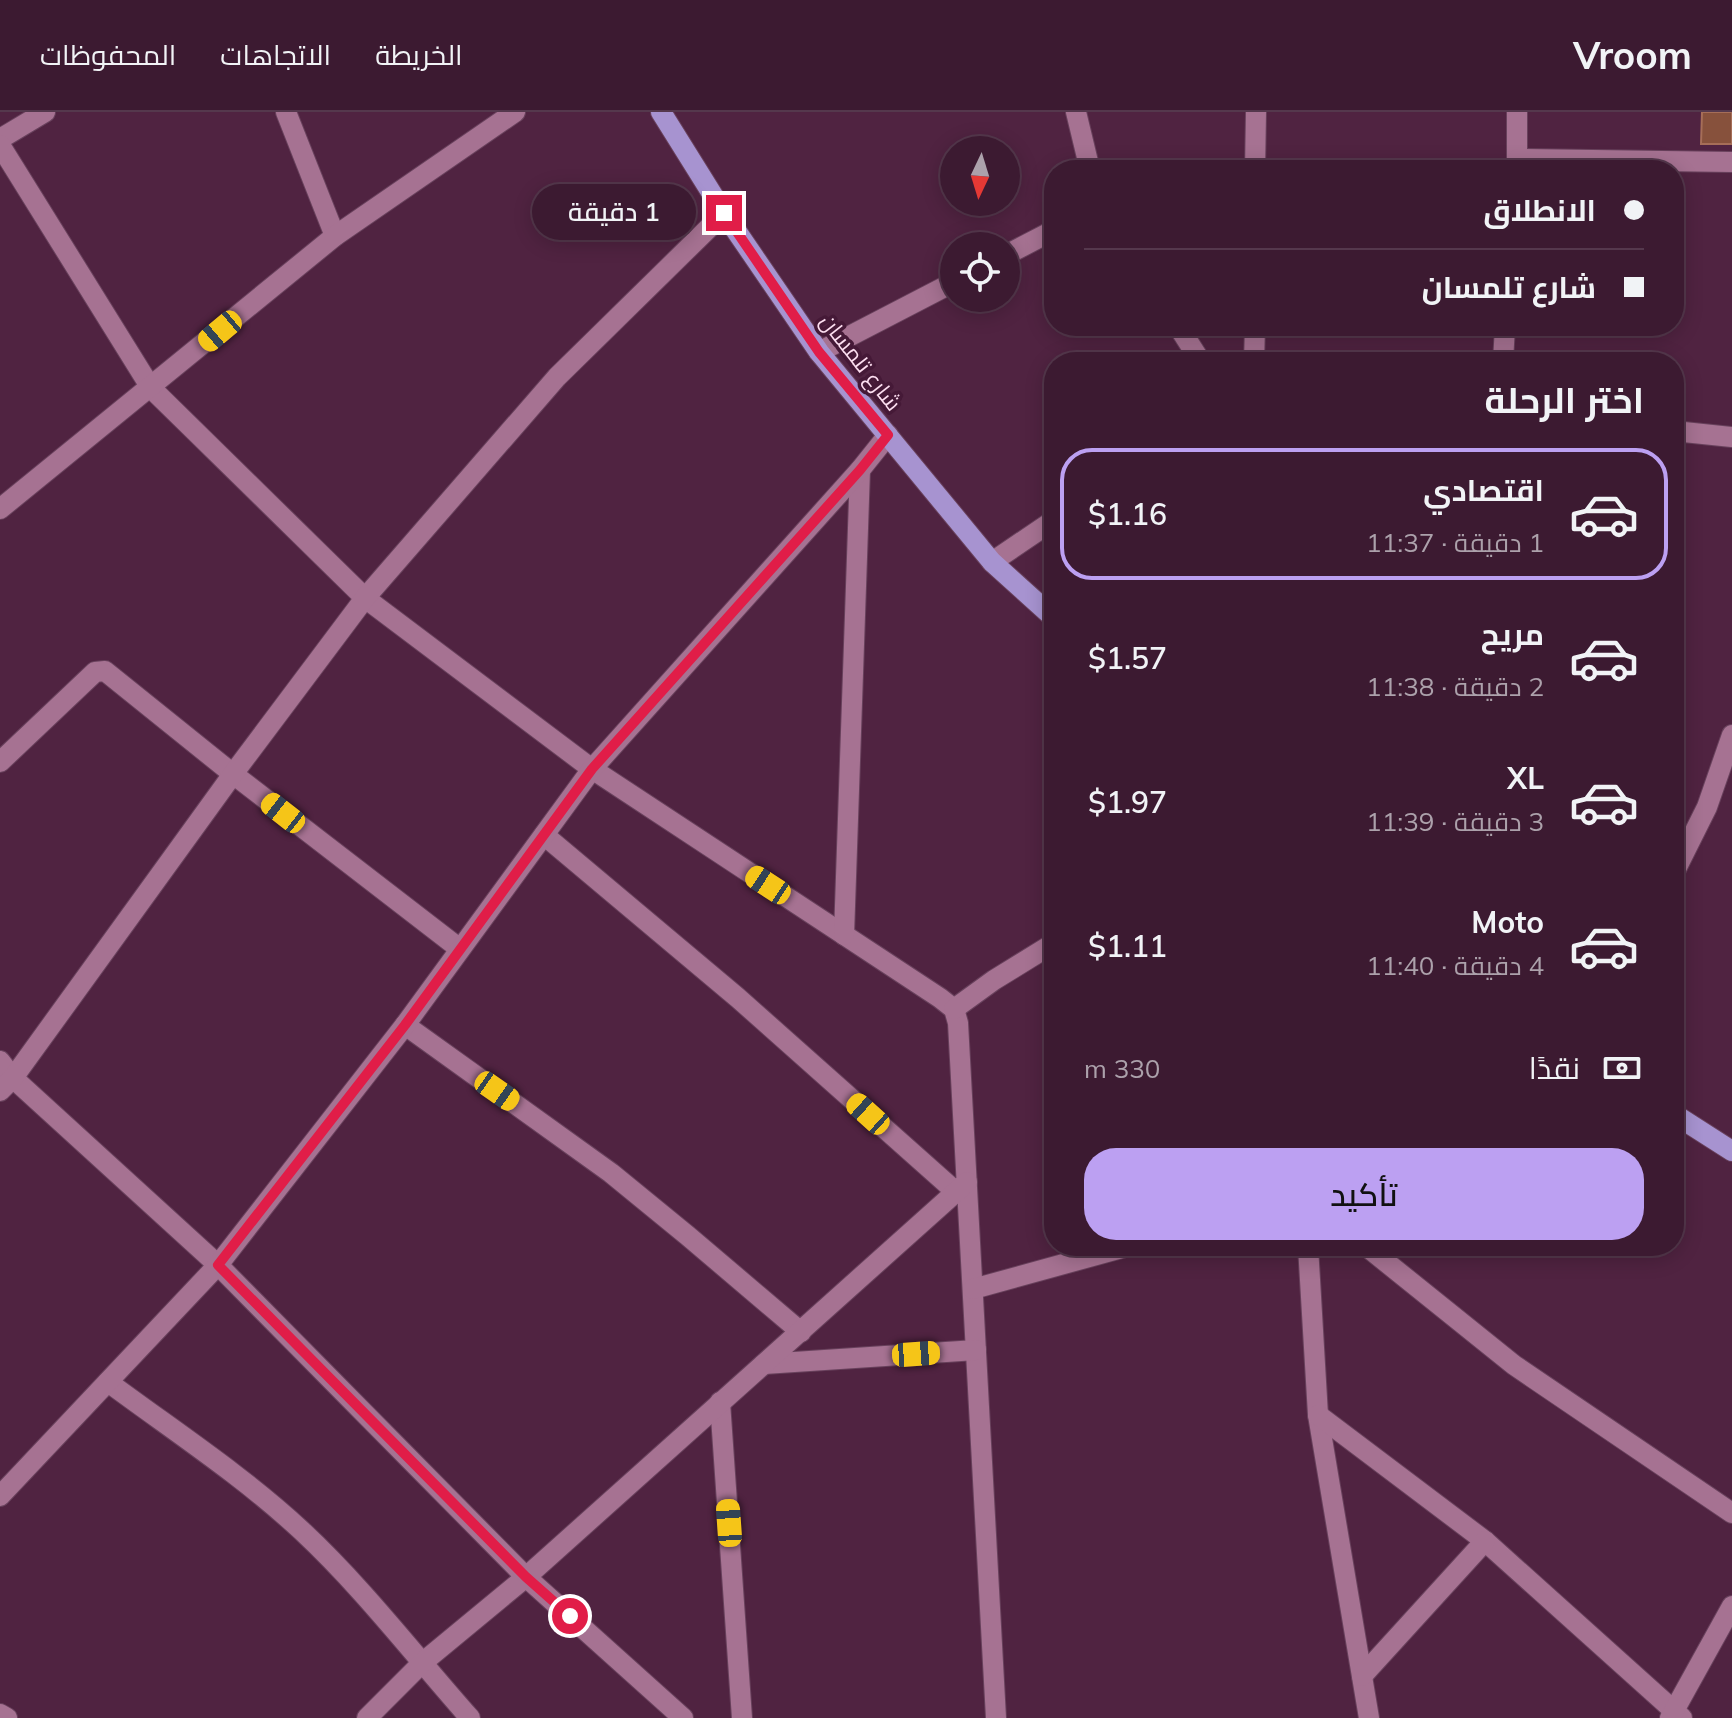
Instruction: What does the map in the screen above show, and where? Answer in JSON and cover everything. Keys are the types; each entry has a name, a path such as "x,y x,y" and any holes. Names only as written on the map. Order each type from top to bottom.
{"main road":[{"name":"شارع تلمسان","path":"668,114 724,213 819,352 992,562 1044,609"},
{"path":"1684,1120 1732,1151"}],"street":[{"path":"0,139 45,112"},
{"path":"286,112 335,236"},
{"path":"0,509 335,236 515,112"},
{"path":"1076,112 1088,160"},
{"path":"1255,160 1256,112"},
{"path":"1503,112 1517,112 1518,160"},
{"path":"0,145 151,388 365,598 592,769 954,1009 958,1023 961,1187 973,1289 996,1718"},
{"path":"1684,162 1732,162"},
{"path":"7,1084 365,598 557,377 724,213"},
{"path":"1020,248 1044,235"},
{"path":"819,352 940,289"},
{"path":"1684,432 1732,437"},
{"path":"0,1496 218,1265 405,1025 592,769 888,435"},
{"path":"844,935 860,470"},
{"path":"992,562 1044,527"},
{"path":"0,762 98,670 110,674 233,774 460,949"},
{"path":"1684,853 1707,807 1732,735"},
{"path":"544,835 961,1187"},
{"path":"954,1009 1044,949"},
{"path":"405,1025 611,1173 801,1332"},
{"path":"0,1061 7,1084 218,1265 526,1577 683,1718"},
{"path":"367,1718 422,1663 526,1577 961,1187"},
{"path":"973,1289 1093,1256"},
{"path":"1309,1256 1318,1415 1369,1718"},
{"path":"1378,1256 1514,1365 1732,1513"},
{"path":"764,1364 976,1350"},
{"path":"108,1382 266,1499 304,1533 342,1571 470,1718"},
{"path":"720,1402 742,1718"},
{"path":"1318,1415 1485,1541 1675,1715 1732,1606"},
{"path":"1362,1676 1485,1541"},
{"path":"0,1714 7,1718"}],"building":[{"path":"1702,112 1732,112 1732,144 1701,144"}],"route":[{"path":"570,1616 526,1577 218,1265 405,1025 592,769 888,435 819,352 724,213"}]}
